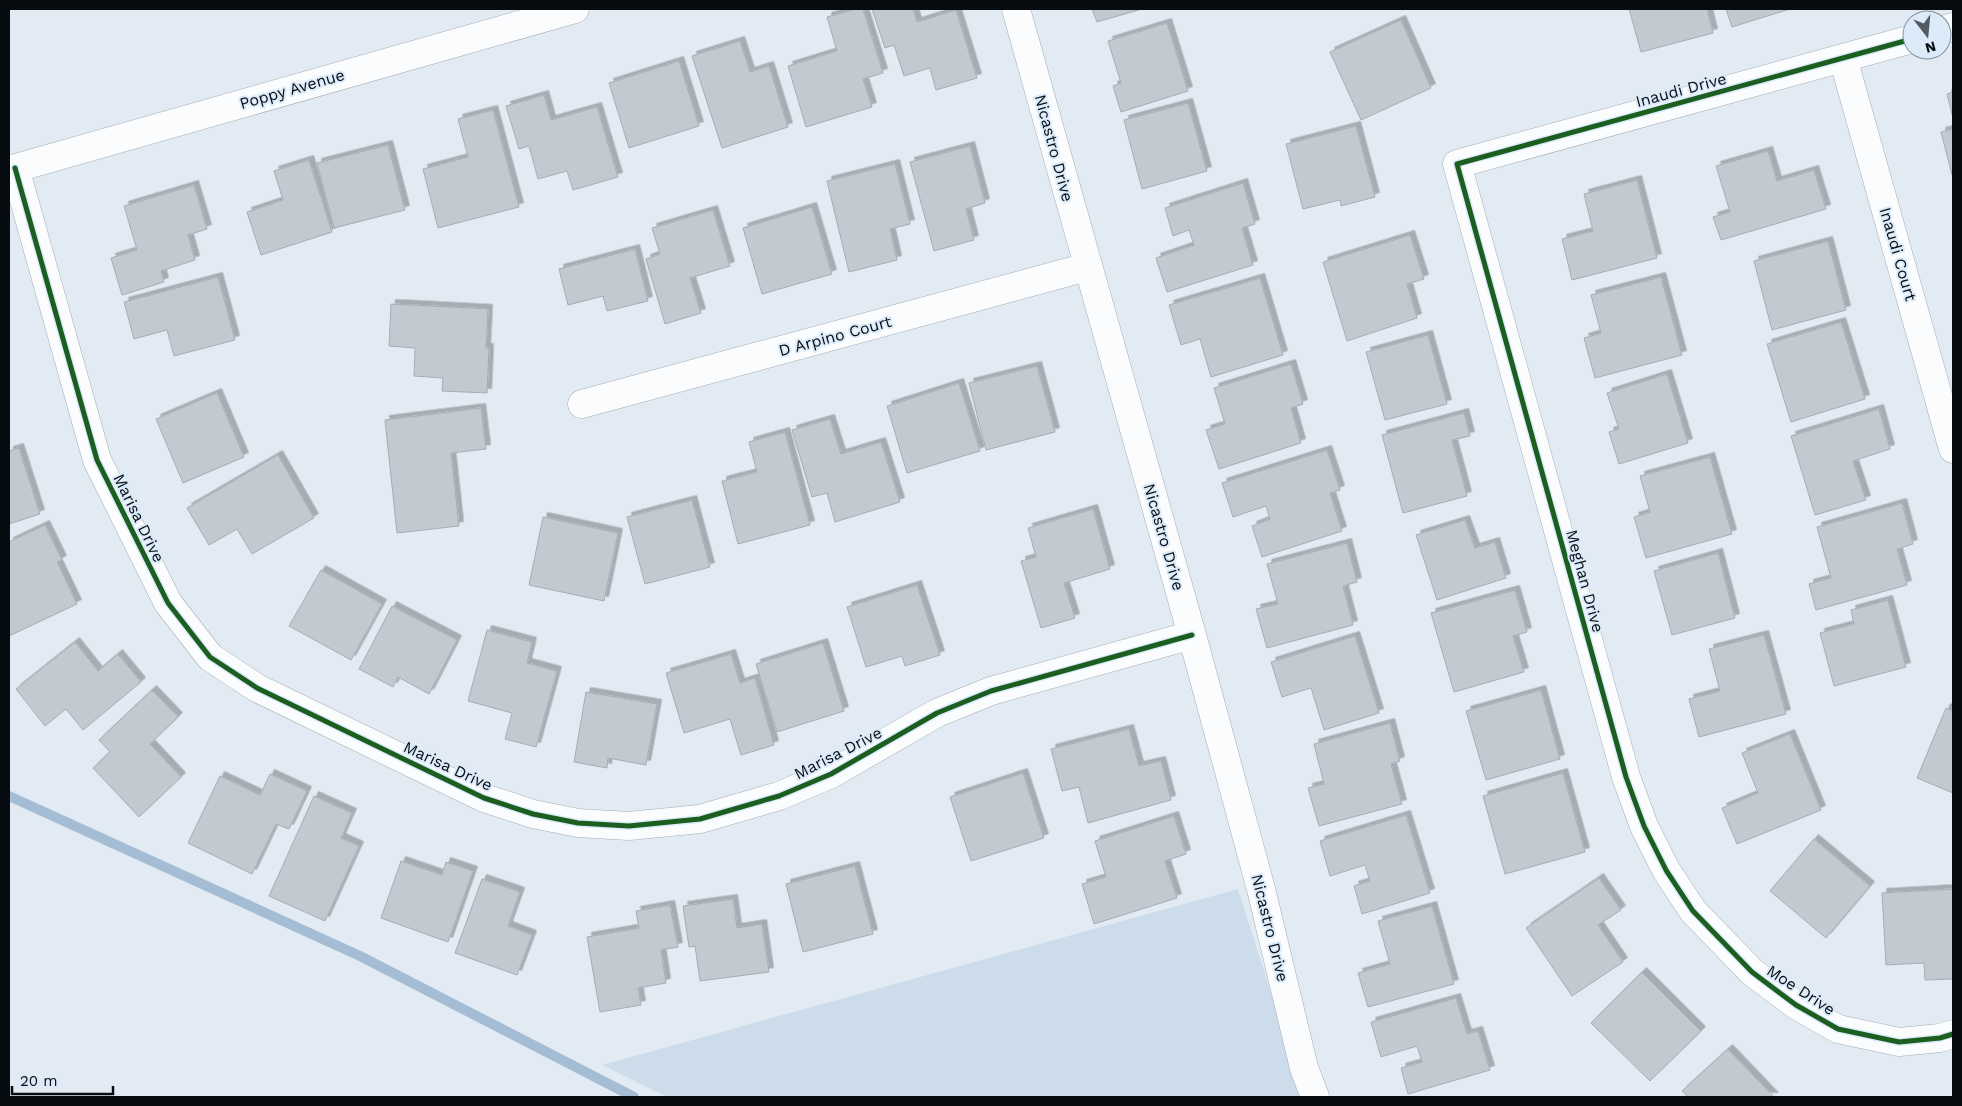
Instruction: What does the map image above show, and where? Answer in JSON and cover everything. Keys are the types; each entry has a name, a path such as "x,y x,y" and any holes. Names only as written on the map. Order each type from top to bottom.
{"street":[{"name":"Nicastro Drive","path":"1016,9 1192,635 1261,889 1304,1068 1315,1097"},
{"name":"Poppy Avenue","path":"12,169 564,10"},
{"name":"Inaudi Drive","path":"1458,164 1902,42"},
{"name":"Inaudi Court","path":"1843,58 1953,449"},
{"name":"Meghan Drive","path":"1458,164 1626,777 1635,802 1644,826 1666,870 1693,911 1752,972"},
{"name":"Marisa Drive","path":"12,169 97,460 168,602 210,657 257,688 484,798 533,814 578,823 629,826 700,819 779,796 831,774 937,714 991,691 1192,635"},
{"name":"D Arpino Court","path":"582,404 1087,267"},
{"name":"Moe Drive","path":"1752,972 1796,1004 1838,1029 1900,1042 1940,1038 1953,1034"}],"shaded area":[{"path":"1238,889 1304,1097 667,1097 602,1065"}],"building":[{"path":"856,9 863,9 883,73 863,79 872,107 806,127 788,66 837,51 827,17"},
{"path":"872,9 913,9 917,22 956,10 977,78 936,90 930,68 904,76 894,45 885,48"},
{"path":"1092,9 1142,9 1097,22"},
{"path":"1629,9 1707,9 1713,33 1641,52"},
{"path":"1726,9 1790,9 1732,27"},
{"path":"1401,20 1431,88 1361,120 1330,52"},
{"path":"1167,23 1188,91 1121,112 1113,86 1121,83 1108,41"},
{"path":"740,41 750,72 769,66 788,127 722,148 692,56"},
{"path":"679,61 699,126 629,148 609,83"},
{"path":"1953,92 1953,118 1947,94"},
{"path":"544,95 551,120 597,107 618,177 573,190 567,171 538,179 529,146 519,149 506,106"},
{"path":"1188,103 1207,171 1142,189 1124,120"},
{"path":"493,110 519,207 438,228 423,169 468,157 458,119"},
{"path":"1356,126 1375,197 1341,206 1340,200 1303,209 1286,144"},
{"path":"1953,129 1953,174 1952,175 1941,132"},
{"path":"388,145 405,210 334,228 317,163"},
{"path":"970,146 985,203 966,209 974,240 934,251 910,162"},
{"path":"1768,151 1777,181 1814,170 1826,209 1721,240 1713,217 1730,212 1716,166"},
{"path":"309,160 332,232 261,255 247,212 283,200 274,171"},
{"path":"895,164 910,224 890,229 897,260 849,272 827,181"},
{"path":"1637,180 1657,258 1572,280 1562,239 1593,231 1584,194"},
{"path":"1243,183 1255,224 1242,228 1253,265 1167,292 1156,258 1194,245 1189,230 1173,236 1165,208"},
{"path":"194,185 207,229 188,235 195,260 161,271 164,282 122,295 111,258 137,250 124,206"},
{"path":"812,207 832,274 762,294 743,228"},
{"path":"713,210 730,266 690,278 701,313 665,324 646,259 660,254 652,228"},
{"path":"1410,235 1424,279 1407,284 1417,318 1347,341 1323,262"},
{"path":"1828,241 1846,310 1772,330 1754,261"},
{"path":"635,249 648,301 607,311 603,296 568,305 559,269"},
{"path":"218,277 235,340 174,356 167,330 134,339 124,302"},
{"path":"1661,277 1682,355 1595,378 1584,338 1601,333 1591,295"},
{"path":"1260,278 1283,355 1211,377 1200,339 1181,345 1169,305"},
{"path":"391,304 488,309 486,348 489,348 487,393 442,391 443,378 414,376 415,348 389,346"},
{"path":"1841,322 1865,399 1791,422 1767,344"},
{"path":"1428,335 1447,404 1385,420 1366,352"},
{"path":"1291,364 1303,404 1291,408 1301,443 1219,469 1206,430 1225,424 1214,388"},
{"path":"1037,366 1055,432 986,450 969,383"},
{"path":"1667,374 1688,443 1619,464 1609,432 1619,429 1607,393"},
{"path":"959,383 980,451 907,473 887,406"},
{"path":"217,393 244,457 183,483 156,419"},
{"path":"481,408 486,449 451,453 459,526 397,533 385,420"},
{"path":"1879,409 1890,449 1853,461 1866,500 1815,515 1791,436"},
{"path":"1464,413 1470,436 1452,440 1467,496 1403,513 1382,435"},
{"path":"830,419 841,454 881,442 900,502 835,522 827,493 812,497 792,430"},
{"path":"785,432 810,525 738,544 722,481 757,472 749,442"},
{"path":"19,448 40,514 9,524 9,451"},
{"path":"1327,450 1340,490 1330,493 1342,531 1262,557 1252,526 1270,519 1266,506 1233,517 1222,483"},
{"path":"278,455 314,518 252,554 237,529 209,545 187,508"},
{"path":"1710,457 1732,534 1646,558 1634,517 1650,512 1640,476"},
{"path":"692,500 710,567 645,584 627,517"},
{"path":"1902,503 1913,544 1897,549 1907,585 1816,610 1809,584 1831,578 1817,527"},
{"path":"1093,509 1110,569 1064,583 1075,618 1041,628 1021,561 1036,557 1028,528"},
{"path":"543,517 618,533 604,601 529,585"},
{"path":"1465,520 1475,548 1495,542 1506,578 1437,600 1416,535"},
{"path":"45,525 62,560 57,562 77,604 9,636 9,542"},
{"path":"1347,543 1357,582 1343,586 1353,625 1267,648 1256,609 1278,604 1267,564"},
{"path":"1718,553 1735,618 1672,635 1654,571"},
{"path":"321,570 382,604 351,660 289,626"},
{"path":"917,585 940,655 905,666 902,656 866,667 847,607"},
{"path":"1515,590 1527,632 1513,636 1524,672 1454,692 1431,613"},
{"path":"1888,600 1906,667 1834,686 1820,633 1854,624 1851,610"},
{"path":"392,606 457,640 429,694 398,677 393,687 359,669"},
{"path":"487,630 532,642 527,663 557,671 536,747 505,739 512,713 468,701"},
{"path":"1764,635 1786,714 1699,737 1689,699 1720,691 1709,649"},
{"path":"1355,636 1379,713 1324,730 1311,688 1282,697 1271,662"},
{"path":"75,642 98,671 118,654 141,682 83,730 66,709 45,726 16,689"},
{"path":"823,643 844,711 777,732 756,664"},
{"path":"731,654 740,683 755,678 774,745 741,755 730,719 684,733 666,673"},
{"path":"152,690 178,717 150,744 181,777 139,817 93,768 110,752 99,740"},
{"path":"1541,690 1560,759 1486,780 1466,711"},
{"path":"586,692 657,704 646,765 608,758 607,768 574,762"},
{"path":"1946,708 1953,711 1953,793 1917,778"},
{"path":"1390,723 1400,761 1391,764 1402,804 1319,826 1308,788 1324,784 1314,744"},
{"path":"1129,729 1139,766 1161,761 1171,800 1088,823 1079,787 1062,791 1051,749"},
{"path":"1790,734 1821,810 1737,844 1722,808 1758,793 1742,753"},
{"path":"1023,773 1044,838 971,861 950,797"},
{"path":"1563,773 1585,852 1505,874 1483,796"},
{"path":"270,774 307,791 289,829 276,824 252,874 188,843 220,776 260,795"},
{"path":"314,796 352,813 341,838 359,846 325,921 269,896"},
{"path":"1406,815 1430,893 1362,914 1354,886 1370,881 1365,865 1330,876 1320,841"},
{"path":"1174,816 1186,854 1165,861 1177,898 1094,924 1082,884 1106,877 1095,841"},
{"path":"1814,839 1870,886 1826,938 1770,891"},
{"path":"401,861 442,875 446,862 473,871 448,942 381,918"},
{"path":"855,866 873,934 803,952 786,884"},
{"path":"1599,878 1621,910 1598,925 1623,962 1572,996 1526,928"},
{"path":"482,879 520,892 508,926 532,935 517,975 455,953"},
{"path":"1953,889 1953,979 1925,980 1924,963 1886,965 1882,893"},
{"path":"733,899 737,928 762,924 769,972 700,981 695,946 689,947 683,906"},
{"path":"670,905 678,947 661,950 666,983 638,988 641,1005 600,1012 587,937 639,928 636,911"},
{"path":"1432,906 1454,984 1368,1007 1358,973 1390,964 1378,921"},
{"path":"1642,972 1701,1031 1650,1081 1591,1023"},
{"path":"1456,998 1467,1034 1478,1031 1490,1070 1408,1094 1401,1068 1422,1062 1417,1046 1381,1057 1371,1022"},
{"path":"1728,1049 1774,1097 1688,1097 1682,1091"}],"waterway":[{"path":"9,796 360,956 634,1097"}],"cycle path":[{"path":"1902,42 1457,164 1626,777 1644,826 1666,870 1693,911 1752,972 1796,1005 1838,1029 1899,1042 1940,1038 1953,1034"},
{"path":"15,168 97,460 168,603 210,657 257,688 484,798 533,814 578,823 629,826 700,819 779,796 831,774 937,713 991,691 1192,635"}]}
